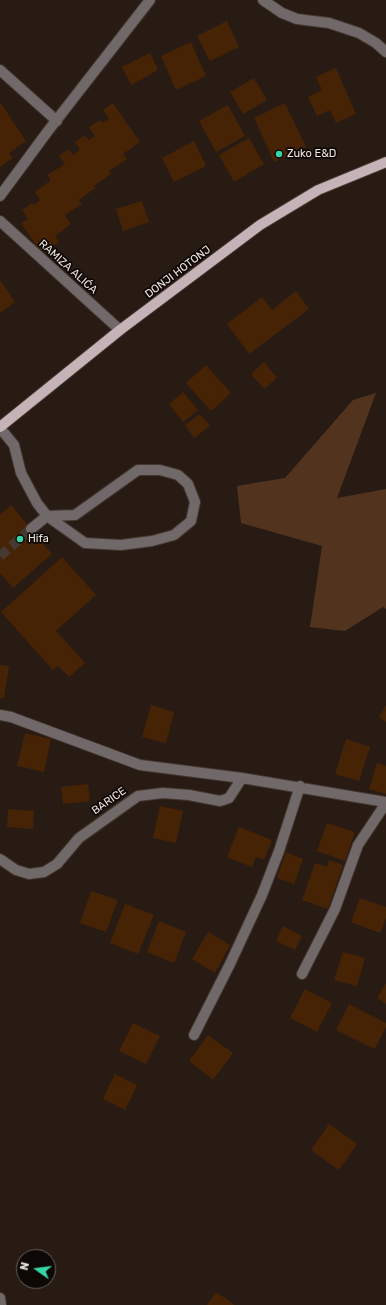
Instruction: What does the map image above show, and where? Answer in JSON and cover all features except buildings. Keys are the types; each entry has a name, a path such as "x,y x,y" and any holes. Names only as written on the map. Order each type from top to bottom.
{"main road":[{"name":"DONJI HOTONJ","path":"0,427 120,330 260,225 318,190 386,162"}],"street":[{"path":"0,196 150,0"},
{"path":"263,0 282,13 297,19 329,23 359,34 376,43 386,52"},
{"path":"0,70 57,121"},
{"name":"RAMIZA ALIĆA","path":"0,221 120,330"},
{"path":"0,427 14,445 20,473 36,503 47,516 84,543 120,545 152,541 174,535 191,521 195,502 188,484 178,475 160,470 138,470 76,515 47,516 31,529"},
{"path":"0,715 11,717 140,765 300,786 370,799 385,807 358,845 335,909 302,974"},
{"name":"BARICE","path":"0,859 16,870 29,874 44,872 57,864 79,838 138,796 163,793 190,795 220,801 229,798 242,778"},
{"path":"194,1035 230,964 262,895 279,851 300,786"},
{"path":"0,1298 1,1305"}],"shaded area":[{"path":"376,393 337,498 386,489 386,609 383,607 345,631 310,627 322,546 241,523 237,486 285,478 353,400"}],"tunnel":[{"path":"0,556 31,529"}],"place":[{"name":"Zuko E&D","path":"279,154"},
{"name":"Hifa","path":"20,539"}]}
